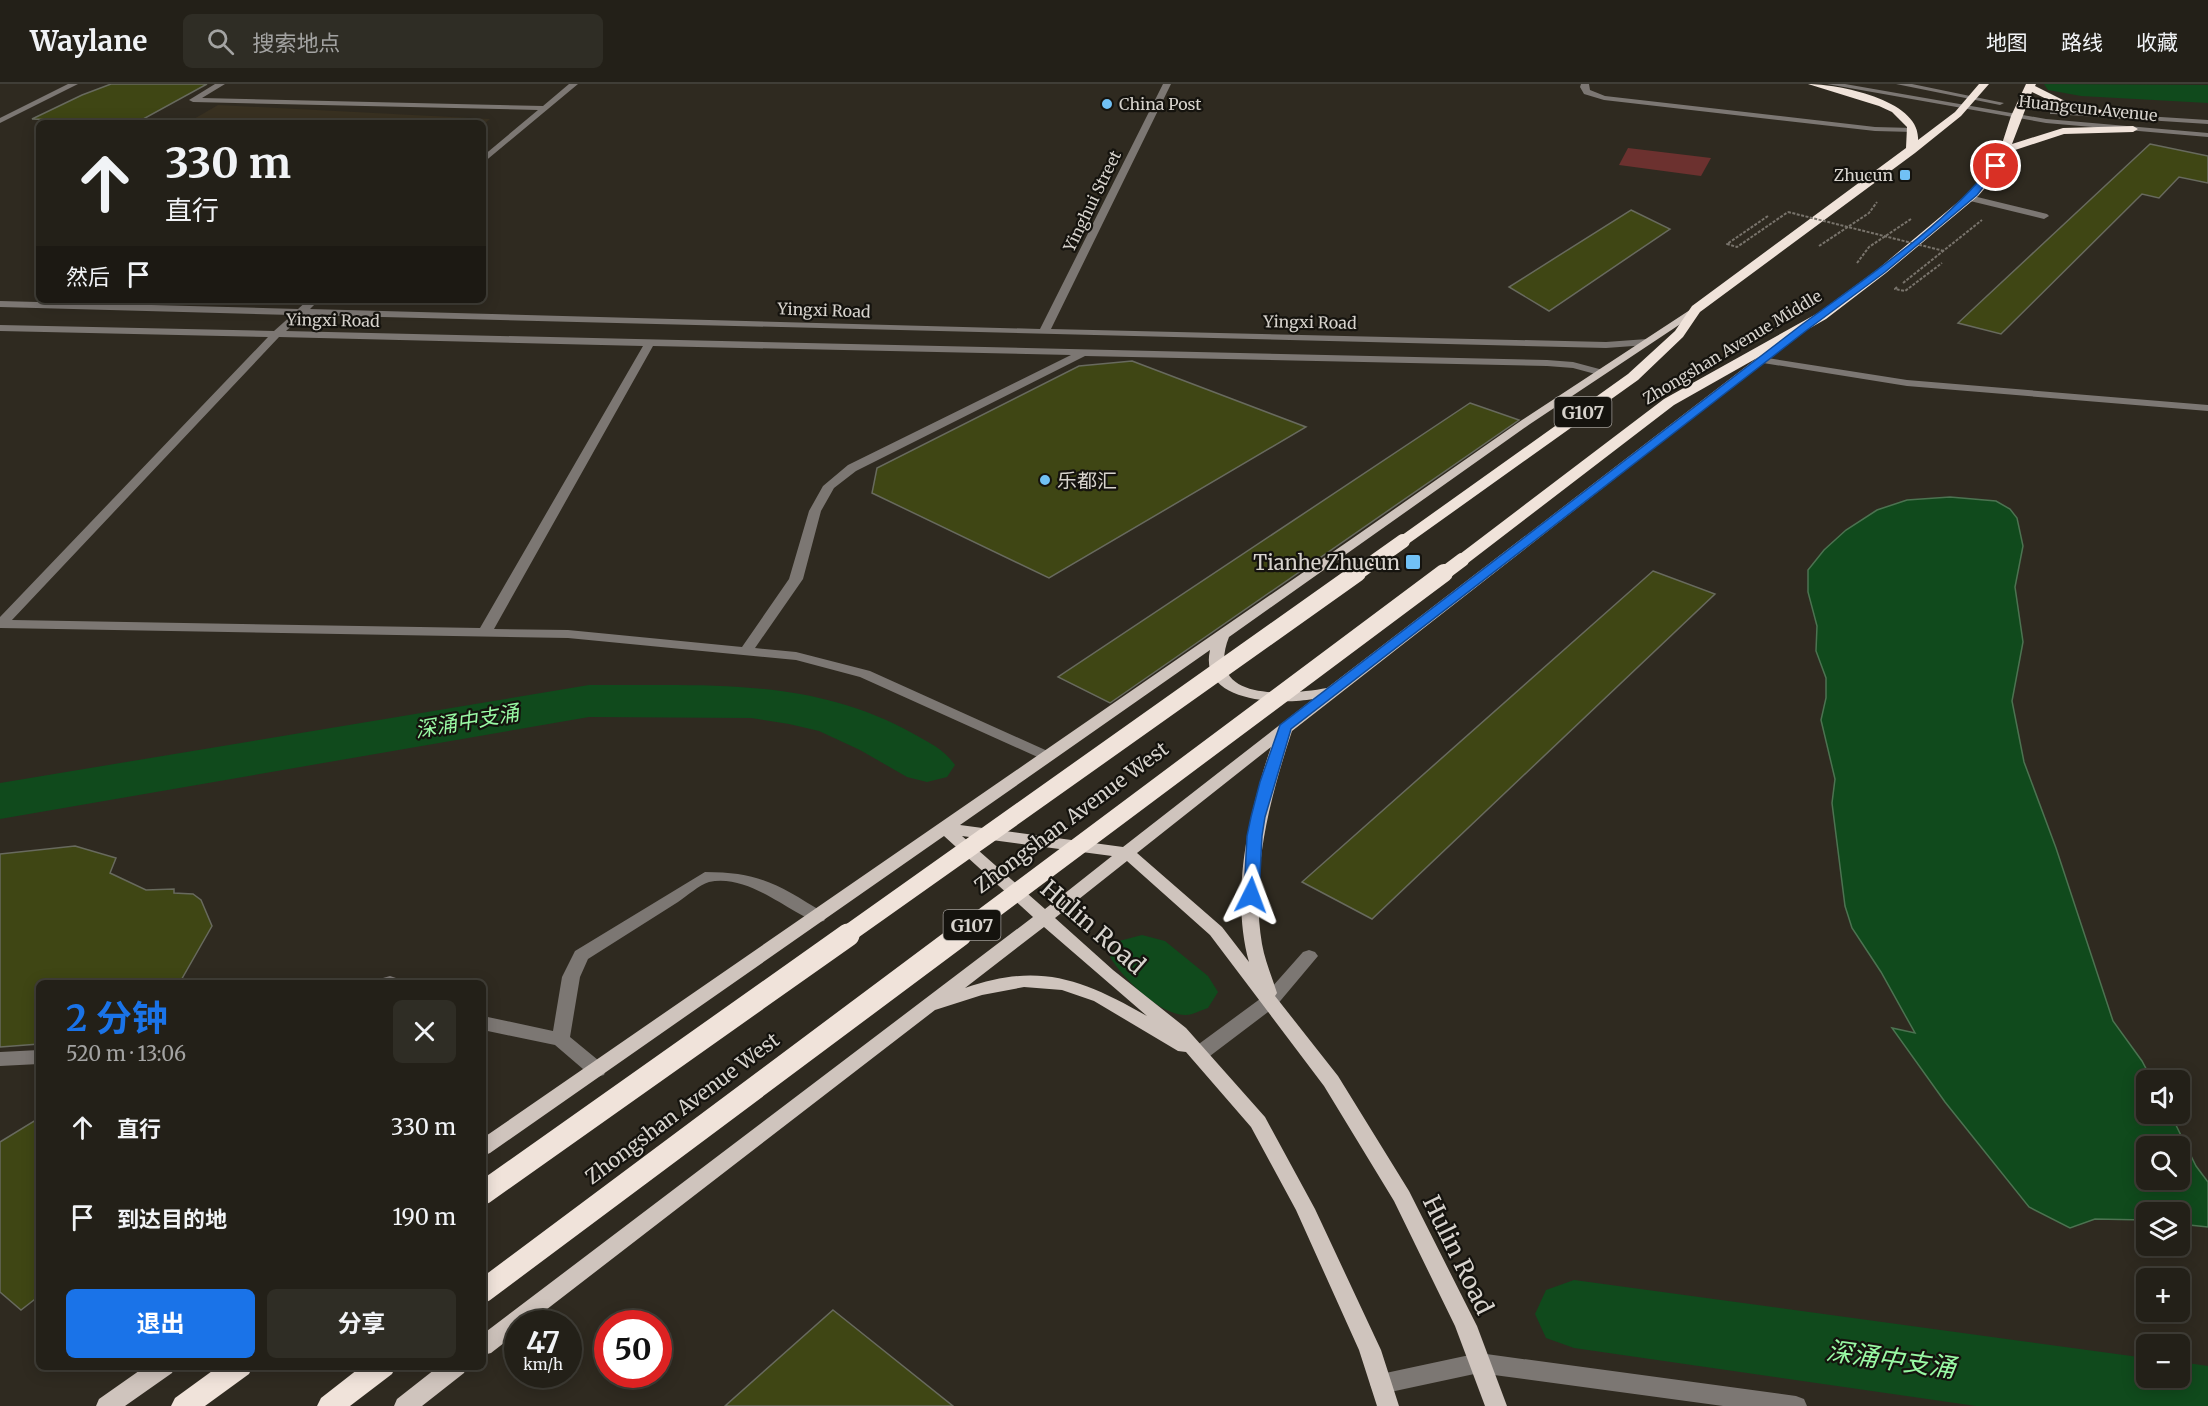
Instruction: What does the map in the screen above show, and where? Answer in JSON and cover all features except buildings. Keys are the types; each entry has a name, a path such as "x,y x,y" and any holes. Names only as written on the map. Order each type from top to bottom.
{"highway":[{"path":"1813,84 1885,105 1908,120 1913,130 1911,151"},
{"name":"Zhongshan Avenue Middle","path":"1402,541 1633,377 1678,334 1696,309 1911,151 1966,106 1984,84"},
{"path":"2030,86 2064,104 2127,117"},
{"name":"Zhongshan Avenue Middle","path":"1462,560 1669,402 1721,371 1804,328 1881,271 1969,198 1988,178 2005,150 2030,86"},
{"path":"2005,150 2039,136 2062,131 2133,129"},
{"name":"Zhongshan Avenue West","path":"486,1191 1402,541"},
{"name":"Zhongshan Avenue West","path":"486,1290 1462,560"},
{"path":"184,1406 234,1370"},
{"path":"330,1406 378,1370"}],"main road":[{"path":"486,1146 1599,372 1696,309"},
{"path":"486,1344 1044,918 1331,692 1804,328"},
{"path":"1223,634 1216,651 1216,670 1223,679 1245,693 1256,697 1288,698 1331,692"},
{"path":"1270,1001 1253,941 1254,836 1262,798 1285,728"},
{"path":"944,828 1127,853"},
{"name":"Hulin Road","path":"944,828 1107,974 1180,1033 1258,1122 1305,1209 1370,1350 1388,1406"},
{"name":"Hulin Road","path":"1127,853 1216,931 1331,1081 1402,1197 1466,1326 1496,1406"},
{"path":"922,1009 980,989 1024,981 1064,984 1100,998 1199,1054"},
{"path":"107,1406 158,1370"},
{"path":"405,1406 451,1370"}],"street":[{"path":"0,121 74,84"},
{"path":"221,84 193,100 545,108"},
{"path":"486,157 574,84"},
{"name":"Yinghui Street","path":"1044,332 1167,84"},
{"path":"1585,84 1587,92 1604,98 1875,129 1913,130"},
{"name":"Huangcun Avenue","path":"1831,84 1966,106 2133,129 2208,135"},
{"name":"Huangcun Avenue","path":"1900,84 1974,96 2018,112 2208,123"},
{"path":"324,103 334,97"},
{"path":"1969,198 2044,216"},
{"path":"310,303 276,335 1,624 568,634 796,656 866,674 1047,756"},
{"name":"Yingxi Road","path":"0,304 1606,345 1647,342"},
{"name":"Yingxi Road","path":"0,328 1559,364 1599,372"},
{"path":"485,632 649,344"},
{"path":"1559,364 1564,344"},
{"path":"746,651 796,579 815,511 829,486 862,463 1083,354"},
{"path":"1761,360 1907,383 2208,408"},
{"path":"561,1039 571,977 581,955 705,877 736,877 758,883 818,917"},
{"path":"1199,1054 1270,1001 1309,956"},
{"path":"486,1024 561,1039 597,1070"},
{"path":"0,1059 36,1057"},
{"path":"1381,1384 1479,1363 1796,1406"}],"path":[{"path":"1816,247 1869,213 1880,196"},
{"path":"1768,216 1727,244 1737,247 1788,212 1944,251"},
{"path":"1853,270 1862,253 1912,218"},
{"path":"1942,262 1905,291 1895,289 1965,232"}],"shaded area":[{"path":"218,105 490,119 486,122 486,120 192,120"},
{"path":"1628,148 1711,158 1701,176 1619,165"},
{"path":"1950,497 1996,501 2010,509 2017,518 2023,546 2015,587 2023,642 2012,701 2024,762 2056,848 2113,1021 2147,1070 2136,1070 2136,1124 2175,1124 2181,1136 2136,1136 2136,1190 2190,1190 2190,1154 2208,1182 2208,1227 2190,1225 2190,1202 2136,1202 2136,1220 2095,1219 2070,1228 2029,1207 1945,1102 1892,1028 1915,1033 1881,972 1852,928 1845,906 1832,803 1835,779 1821,720 1826,698 1826,678 1816,651 1817,626 1808,592 1808,570 1824,550 1846,530 1877,510 1907,500"}],"waterway":[{"path":"2058,84 2208,94"},
{"name":"深涌中支涌","path":"0,801 589,701 751,702 789,708 836,718 880,738 927,765"},
{"name":"深涌中支涌","path":"1142,957 1185,992"},
{"name":"深涌中支涌","path":"1574,1314 2208,1403"}],"place":[{"name":"China Post","path":"1107,104"},
{"name":"Zhucun","path":"1905,175"},
{"name":"乐都汇","path":"1045,480"},
{"name":"Tianhe Zhucun","path":"1413,562"}],"route":[{"path":"1251,895 1254,836 1262,798 1285,728 1881,271 1980,189 1996,166"}]}
